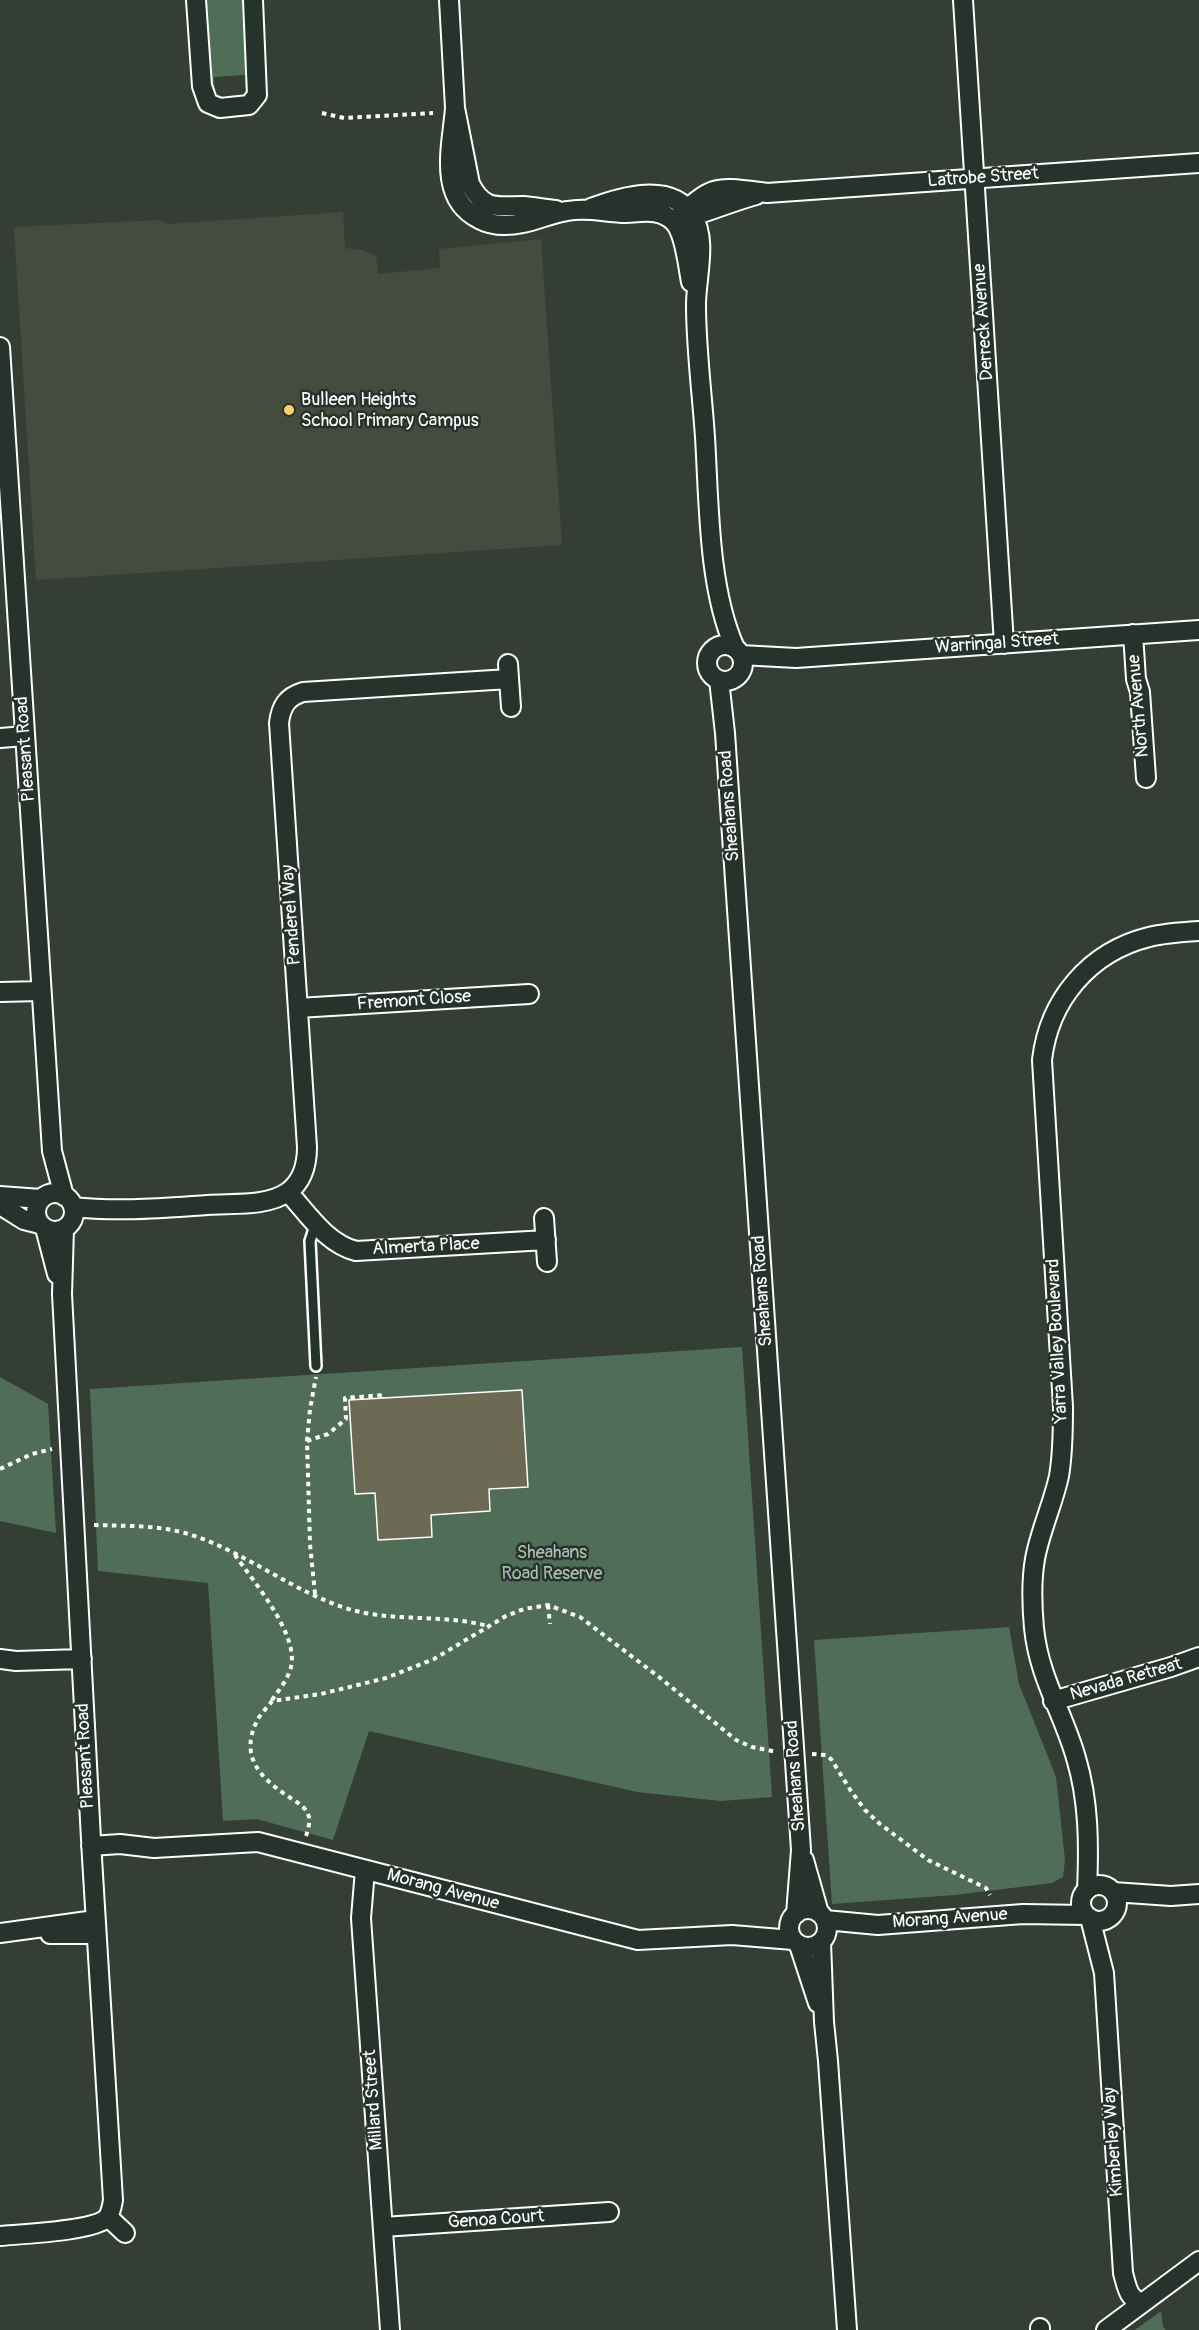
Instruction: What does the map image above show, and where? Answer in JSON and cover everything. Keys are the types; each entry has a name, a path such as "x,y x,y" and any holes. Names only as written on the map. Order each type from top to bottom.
{"street":[{"path":"196,0 202,86 208,103 220,108 249,105 257,95 253,0"},
{"path":"448,0 455,108 470,184 476,196 486,204 497,207 523,206 567,211"},
{"name":"Derreck Avenue","path":"963,0 1004,644"},
{"path":"455,108 450,170 456,198 464,210 485,222 502,225 523,223 567,211 591,208 619,198 648,194 664,196 680,203 686,215"},
{"name":"Latrobe Street","path":"686,215 702,195 716,189 727,188 767,193 1199,164"},
{"name":"Sheahans Road","path":"686,215 680,230 696,305 713,562 712,603 732,663 725,733 801,1850 793,1917"},
{"name":"Pleasant Road","path":"0,347 4,478 25,730 52,1151 68,1214 62,1294 91,1852 113,2182 113,2200 108,2217"},
{"name":"Warringal Street","path":"732,663 1199,630"},
{"name":"North Avenue","path":"1133,634 1146,778"},
{"name":"Penderel Way","path":"288,1192 300,1179 307,1159 280,714 288,700 303,692 509,672 511,707"},
{"path":"0,726 25,730"},
{"path":"0,738 25,730"},
{"name":"Yarra Valley Boulevard","path":"1085,1892 1089,1835 1082,1780 1076,1758 1053,1701 1039,1654 1033,1608 1035,1559 1059,1475 1063,1440 1063,1407 1042,1080 1044,1042 1050,1021 1061,1000 1075,981 1092,965 1129,943 1151,936 1199,931"},
{"path":"0,982 41,984"},
{"path":"0,992 41,984"},
{"name":"Fremont Close","path":"298,1008 529,994"},
{"name":"Pleasant Road","path":"43,1198 52,1151"},
{"path":"0,1204 24,1220 54,1231 68,1214 264,1201 288,1192"},
{"name":"Almerta Place","path":"288,1192 337,1244 356,1251 546,1240"},
{"path":"42,1226 37,1219 36,1209 43,1198 51,1193 68,1214"},
{"path":"0,1196 43,1198"},
{"path":"544,1218 547,1262"},
{"name":"Pleasant Road","path":"42,1226 62,1294"},
{"name":"Nevada Retreat","path":"1053,1701 1199,1657"},
{"path":"0,1659 16,1661 82,1659"},
{"name":"Yarra Valley Boulevard","path":"1089,1835 1110,1890"},
{"name":"Morang Avenue","path":"91,1852 120,1844 154,1848 258,1842 638,1940 732,1935 796,1942"},
{"name":"Sheahans Road","path":"801,1850 822,1916"},
{"name":"Millard Street","path":"364,1870 361,1918 390,2330"},
{"path":"1171,1896 1112,1914 1100,1921 1088,1917 1082,1906 1085,1892 1096,1886 1110,1890 1171,1896 1199,1894"},
{"path":"1110,1890 1117,1901 1112,1914"},
{"name":"Morang Avenue","path":"1023,1914 1085,1892"},
{"path":"824,2022 796,1942 789,1930 793,1917 807,1909 822,1916 827,1929 822,1940 824,2022 847,2330"},
{"name":"Morang Avenue","path":"822,1940 878,1924 1023,1914 1088,1917"},
{"name":"Kimberley Way","path":"1112,1914 1104,1973 1123,2273 1129,2294 1142,2303"},
{"name":"Morang Avenue","path":"822,1916 878,1924"},
{"name":"Morang Avenue","path":"732,1935 793,1917"},
{"name":"Kimberley Way","path":"1088,1917 1104,1973"},
{"path":"0,1933 64,1935 96,1927"},
{"path":"796,1942 811,1947 822,1940"},
{"name":"Genoa Court","path":"383,2227 609,2212"},
{"path":"0,2236 88,2226 100,2223 108,2217 124,2233"},
{"path":"1106,2330 1199,2261"}],"lane":[{"path":"316,1223 310,1241 316,1366"}],"path":[{"path":"322,113 345,118 433,113"},
{"path":"315,1594 310,1544 307,1441 316,1366"},
{"path":"307,1441 328,1434 346,1419 345,1398 384,1395 384,1398"},
{"path":"0,1469 32,1454 53,1449"},
{"path":"94,1525 137,1526 186,1534 234,1554 335,1604 372,1615 469,1621 488,1626"},
{"path":"234,1554 282,1626 291,1650 291,1668 286,1680 256,1723 252,1734 253,1761 258,1773 267,1783 302,1805 309,1816 306,1836"},
{"path":"548,1605 550,1624"},
{"path":"272,1701 321,1694 386,1678 434,1659 488,1626 524,1609 548,1605 568,1611 589,1624 694,1704 736,1740 752,1747 795,1755 818,1753 826,1755 865,1810 880,1824 928,1860 986,1888 990,1895"}],"shaded area":[{"name":"Bulleen Heights School Primary Campus","path":"343,212 345,248 363,250 376,256 378,274 440,268 439,249 541,239 562,545 36,580 14,227 161,220 168,224"}],"green space":[{"path":"203,0 246,0 250,90 246,93 245,75 214,77 215,95 210,90"},
{"name":"Sheahans Road Reserve","path":"742,1347 772,1797 721,1801 637,1792 369,1731 333,1840 257,1819 223,1821 208,1583 98,1571 90,1389"},
{"path":"0,1377 48,1404 56,1533 0,1521"},
{"path":"1009,1627 1019,1684 1056,1777 1065,1860 1063,1877 1052,1883 955,1895 832,1904 814,1640"},
{"path":"1161,2311 1163,2327 1166,2330 1135,2330"}],"building":[{"path":"522,1390 528,1487 489,1489 490,1511 431,1515 432,1537 378,1540 375,1493 355,1494 349,1400"}],"place":[{"name":"Bulleen Heights School Primary Campus","path":"289,410"}]}
